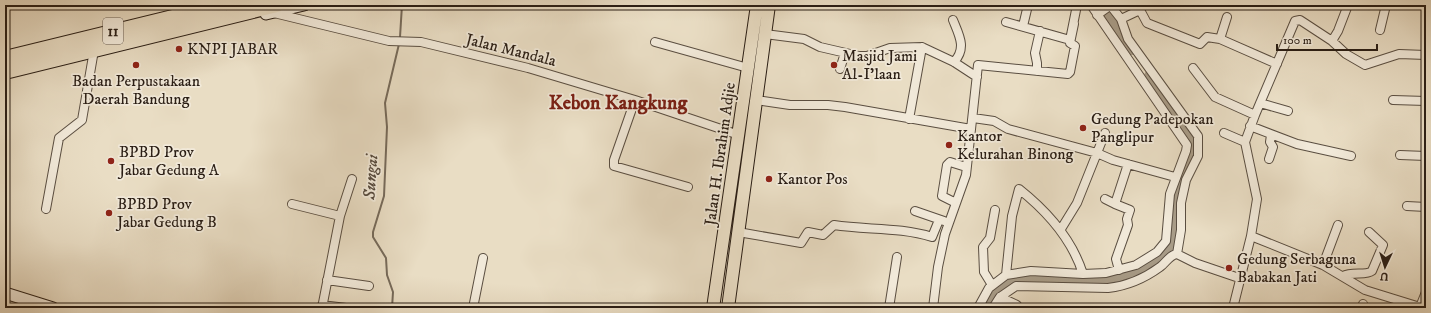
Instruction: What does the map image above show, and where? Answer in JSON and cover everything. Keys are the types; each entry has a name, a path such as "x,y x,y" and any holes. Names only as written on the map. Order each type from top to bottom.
{"highway":[{"name":"11","path":"5,58 222,5"},
{"name":"11","path":"5,74 275,9"}],"main road":[{"path":"5,52 200,5"},
{"path":"275,9 304,5"},
{"name":"Jalan H. Ibrahim Adjie","path":"714,308 757,5"},
{"name":"Jalan H. Ibrahim Adjie","path":"728,308 769,5"},
{"path":"5,74 93,56 200,27"},
{"path":"725,231 738,232"},
{"path":"5,293 53,308"}],"street":[{"path":"1023,26 1028,5"},
{"path":"1006,22 1070,40 1077,5"},
{"path":"978,308 992,285 1006,274 1031,271 1083,274 1106,273 1136,265 1157,252 1164,244 1168,226 1170,194 1175,177 1186,151 1186,145 1091,5"},
{"path":"1332,41 1338,31 1348,5"},
{"path":"1380,30 1386,5"},
{"path":"1098,14 1110,6 1121,19 1128,39 1198,136 1198,156 1186,180 1181,203 1182,230 1177,254"},
{"name":"Jalan Mandala","path":"275,9 389,41 421,42 528,68 635,100 739,135"},
{"path":"1121,19 1139,10 1147,23 1200,44 1207,37 1220,39 1277,64"},
{"path":"1220,39 1227,17"},
{"path":"953,20 962,46 961,54 954,62"},
{"path":"1233,308 1239,278 1251,236 1257,198 1245,142 1250,126 1294,23 1300,20 1332,41 1346,54 1365,65 1399,54 1426,55"},
{"path":"934,308 938,267 949,223 963,184 979,64 1065,74 1070,72 1075,46 1070,43 1074,24"},
{"path":"1036,71 1038,63 1035,53 1040,31"},
{"path":"765,34 804,39 820,47 867,56 890,48 922,47 954,62 977,77"},
{"path":"655,42 748,68"},
{"path":"909,119 922,47"},
{"path":"840,69 845,53"},
{"path":"46,209 59,138 82,120 93,56"},
{"path":"1193,68 1215,97 1255,115"},
{"path":"635,100 614,160 614,166 688,187"},
{"path":"756,100 790,105 828,105 971,129"},
{"path":"1393,100 1426,101"},
{"path":"1260,103 1288,111"},
{"path":"973,118 994,121 1008,128 1175,177"},
{"path":"1250,126 1297,144 1351,156"},
{"path":"1224,133 1245,142"},
{"path":"1061,229 1077,202 1105,134"},
{"path":"1270,159 1273,147 1270,142 1271,135"},
{"path":"1400,155 1426,156"},
{"path":"956,203 942,196 947,165 950,162 966,167"},
{"path":"1115,204 1128,164"},
{"path":"346,308 322,307 340,216 352,179"},
{"path":"1006,274 1012,216 1018,189 1061,229 1076,254 1083,274"},
{"path":"1105,199 1130,210 1127,219 1128,225 1116,259 1119,270"},
{"path":"292,204 340,216"},
{"path":"1407,206 1426,207"},
{"path":"992,285 984,272 983,246 990,238 995,210"},
{"path":"914,211 949,223"},
{"path":"738,232 800,243 808,232 823,235 834,225 864,230 901,230 932,237 939,220"},
{"path":"1323,265 1338,225"},
{"path":"1343,276 1351,273 1369,273 1372,271 1383,245 1370,232"},
{"path":"1251,236 1323,265 1343,276 1353,284 1374,294 1420,307 1426,292"},
{"path":"993,308 1000,297 1016,286 1108,288 1121,286 1160,267 1171,256 1177,254 1195,263 1239,278"},
{"path":"889,308 897,257"},
{"path":"473,308 483,258"},
{"path":"327,280 369,286"},
{"path":"1000,297 1017,305"}],"waterway":[{"path":"400,37 402,5"},
{"path":"1101,5 1132,49"},
{"name":"Sungai","path":"392,308 393,292 387,275 386,258 373,237 373,232 384,196 387,127 385,103 399,44"},
{"path":"985,308 997,289 1012,279 1031,277 1098,280 1124,276 1150,264 1172,248 1177,235 1177,192 1191,155 1193,141 1150,76"}],"place":[{"name":"KNPI JABAR","path":"179,49"},
{"name":"Badan Perpustakaan Daerah Bandung","path":"136,65"},
{"name":"Masjid Jami Al-I'laan","path":"834,65"},
{"name":"Gedung Padepokan Panglipur","path":"1083,128"},
{"name":"Kantor Kelurahan Binong","path":"949,145"},
{"name":"BPBD Prov Jabar Gedung A","path":"111,161"},
{"name":"Kantor Pos","path":"769,179"},
{"name":"BPBD Prov Jabar Gedung B","path":"109,213"},
{"name":"Gedung Serbaguna Babakan Jati","path":"1229,268"}],"district":[{"name":"Kebon Kangkung","path":"618,103"}]}
